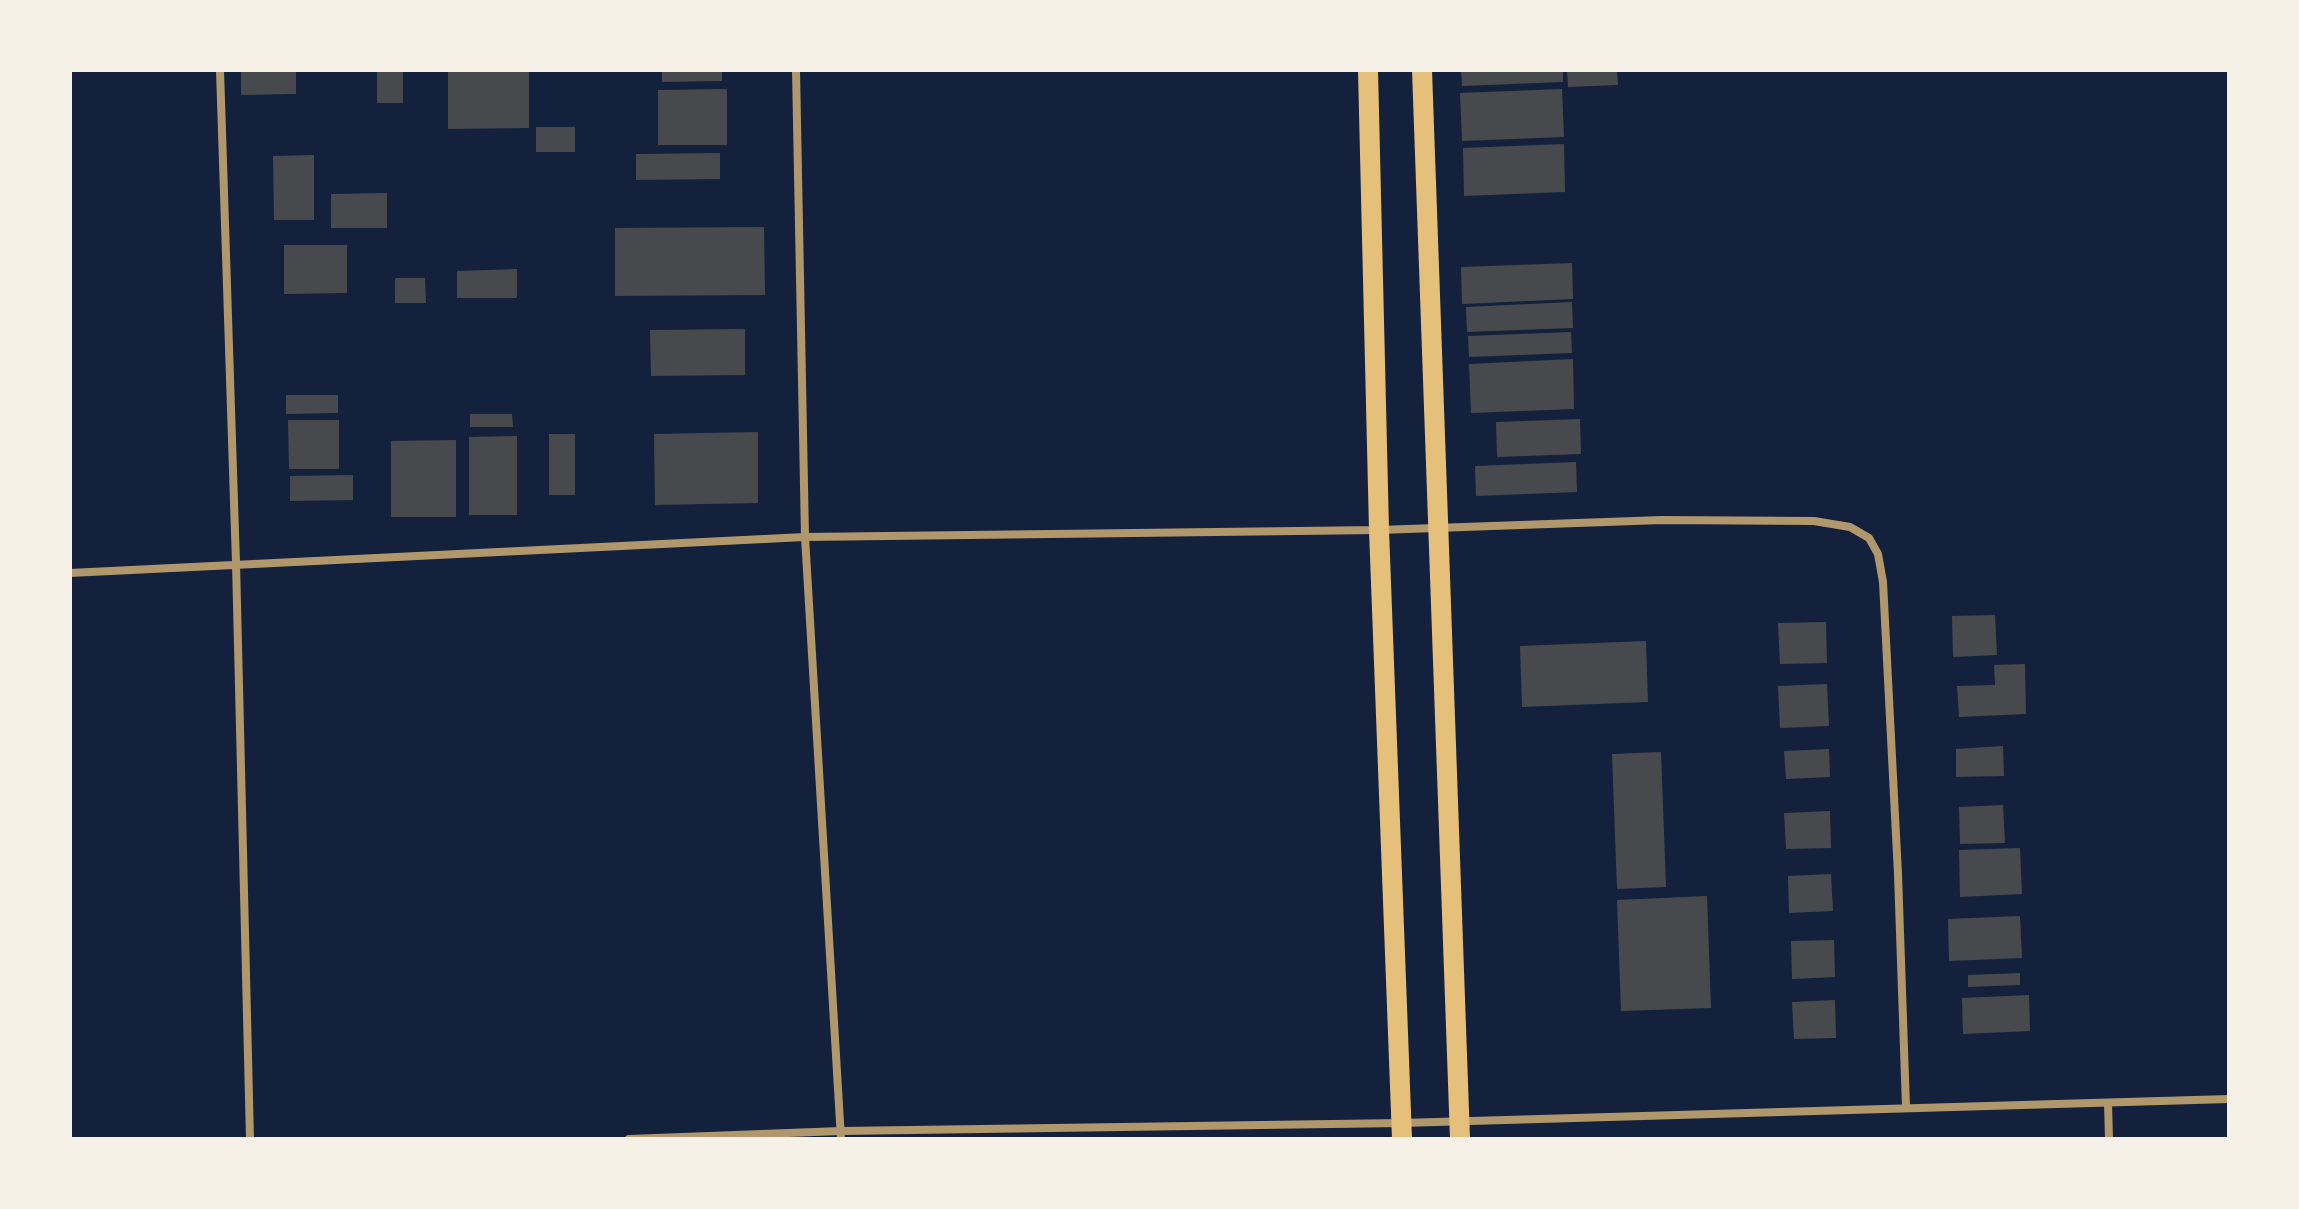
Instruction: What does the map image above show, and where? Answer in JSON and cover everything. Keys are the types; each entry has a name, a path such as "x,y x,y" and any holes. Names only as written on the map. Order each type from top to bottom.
{"main road":[{"path":"1368,70 1379,530 1402,1131"},
{"path":"1422,70 1460,1130"}],"street":[{"path":"220,70 250,1139"},
{"path":"796,70 805,537 841,1135"},
{"path":"70,573 805,537 1379,530 1662,520 1814,521 1850,527 1869,538 1878,554 1883,582 1906,1107"},
{"path":"629,1139 1460,1130 1906,1107 2229,1099"},
{"path":"2108,1103 2109,1139"}],"building":[{"path":"241,70 296,70 296,94 241,95"},
{"path":"377,70 403,70 403,103 377,103"},
{"path":"448,70 529,70 529,128 448,129"},
{"path":"662,70 722,70 722,81 662,82"},
{"path":"1461,70 1563,70 1563,82 1462,86"},
{"path":"1567,70 1617,70 1618,85 1568,87"},
{"path":"727,89 727,145 658,145 658,90"},
{"path":"1562,89 1564,137 1462,141 1460,93"},
{"path":"536,127 575,127 575,152 536,152"},
{"path":"1564,144 1565,192 1464,196 1463,148"},
{"path":"720,153 720,179 636,180 636,154"},
{"path":"314,155 314,220 274,220 273,156"},
{"path":"387,193 387,228 331,228 331,194"},
{"path":"764,227 765,295 615,296 615,228"},
{"path":"284,245 347,245 347,293 284,294"},
{"path":"1572,263 1573,299 1462,304 1461,267"},
{"path":"517,269 517,298 457,298 457,271"},
{"path":"395,278 425,278 426,303 395,303"},
{"path":"1572,302 1573,328 1467,332 1466,307"},
{"path":"745,329 745,375 651,376 650,330"},
{"path":"1571,332 1572,353 1469,357 1468,336"},
{"path":"1573,359 1574,409 1471,413 1469,364"},
{"path":"286,395 338,395 338,413 286,414"},
{"path":"470,414 512,414 513,427 470,427"},
{"path":"1580,419 1581,454 1497,457 1496,422"},
{"path":"288,420 339,420 339,469 289,469"},
{"path":"758,432 758,503 655,505 654,434"},
{"path":"549,434 575,434 575,495 549,495"},
{"path":"517,436 517,515 469,515 469,437"},
{"path":"456,440 456,517 391,517 391,441"},
{"path":"1576,462 1577,492 1476,496 1475,466"},
{"path":"353,475 353,500 290,501 290,476"},
{"path":"1995,615 1997,655 1953,657 1952,616"},
{"path":"1826,622 1827,663 1780,664 1778,623"},
{"path":"1646,641 1648,702 1522,707 1520,646"},
{"path":"2025,664 2026,714 1959,717 1957,686 1995,685 1994,665"},
{"path":"1827,684 1829,726 1780,728 1778,686"},
{"path":"2003,746 2004,776 1956,777 1956,749"},
{"path":"1829,749 1830,777 1786,779 1784,751"},
{"path":"1661,752 1666,887 1617,889 1612,754"},
{"path":"2003,805 2005,843 1960,844 1959,807"},
{"path":"1830,811 1831,848 1786,849 1784,813"},
{"path":"2020,848 2022,894 1960,897 1959,850"},
{"path":"1831,874 1833,911 1789,913 1788,876"},
{"path":"1707,896 1711,1008 1621,1011 1617,900"},
{"path":"2020,916 2022,958 1949,961 1948,919"},
{"path":"1834,940 1835,977 1792,979 1791,941"},
{"path":"2020,973 2020,985 1968,987 1968,975"},
{"path":"2029,995 2030,1031 1963,1034 1962,998"},
{"path":"1835,1000 1836,1038 1794,1039 1792,1002"}]}
